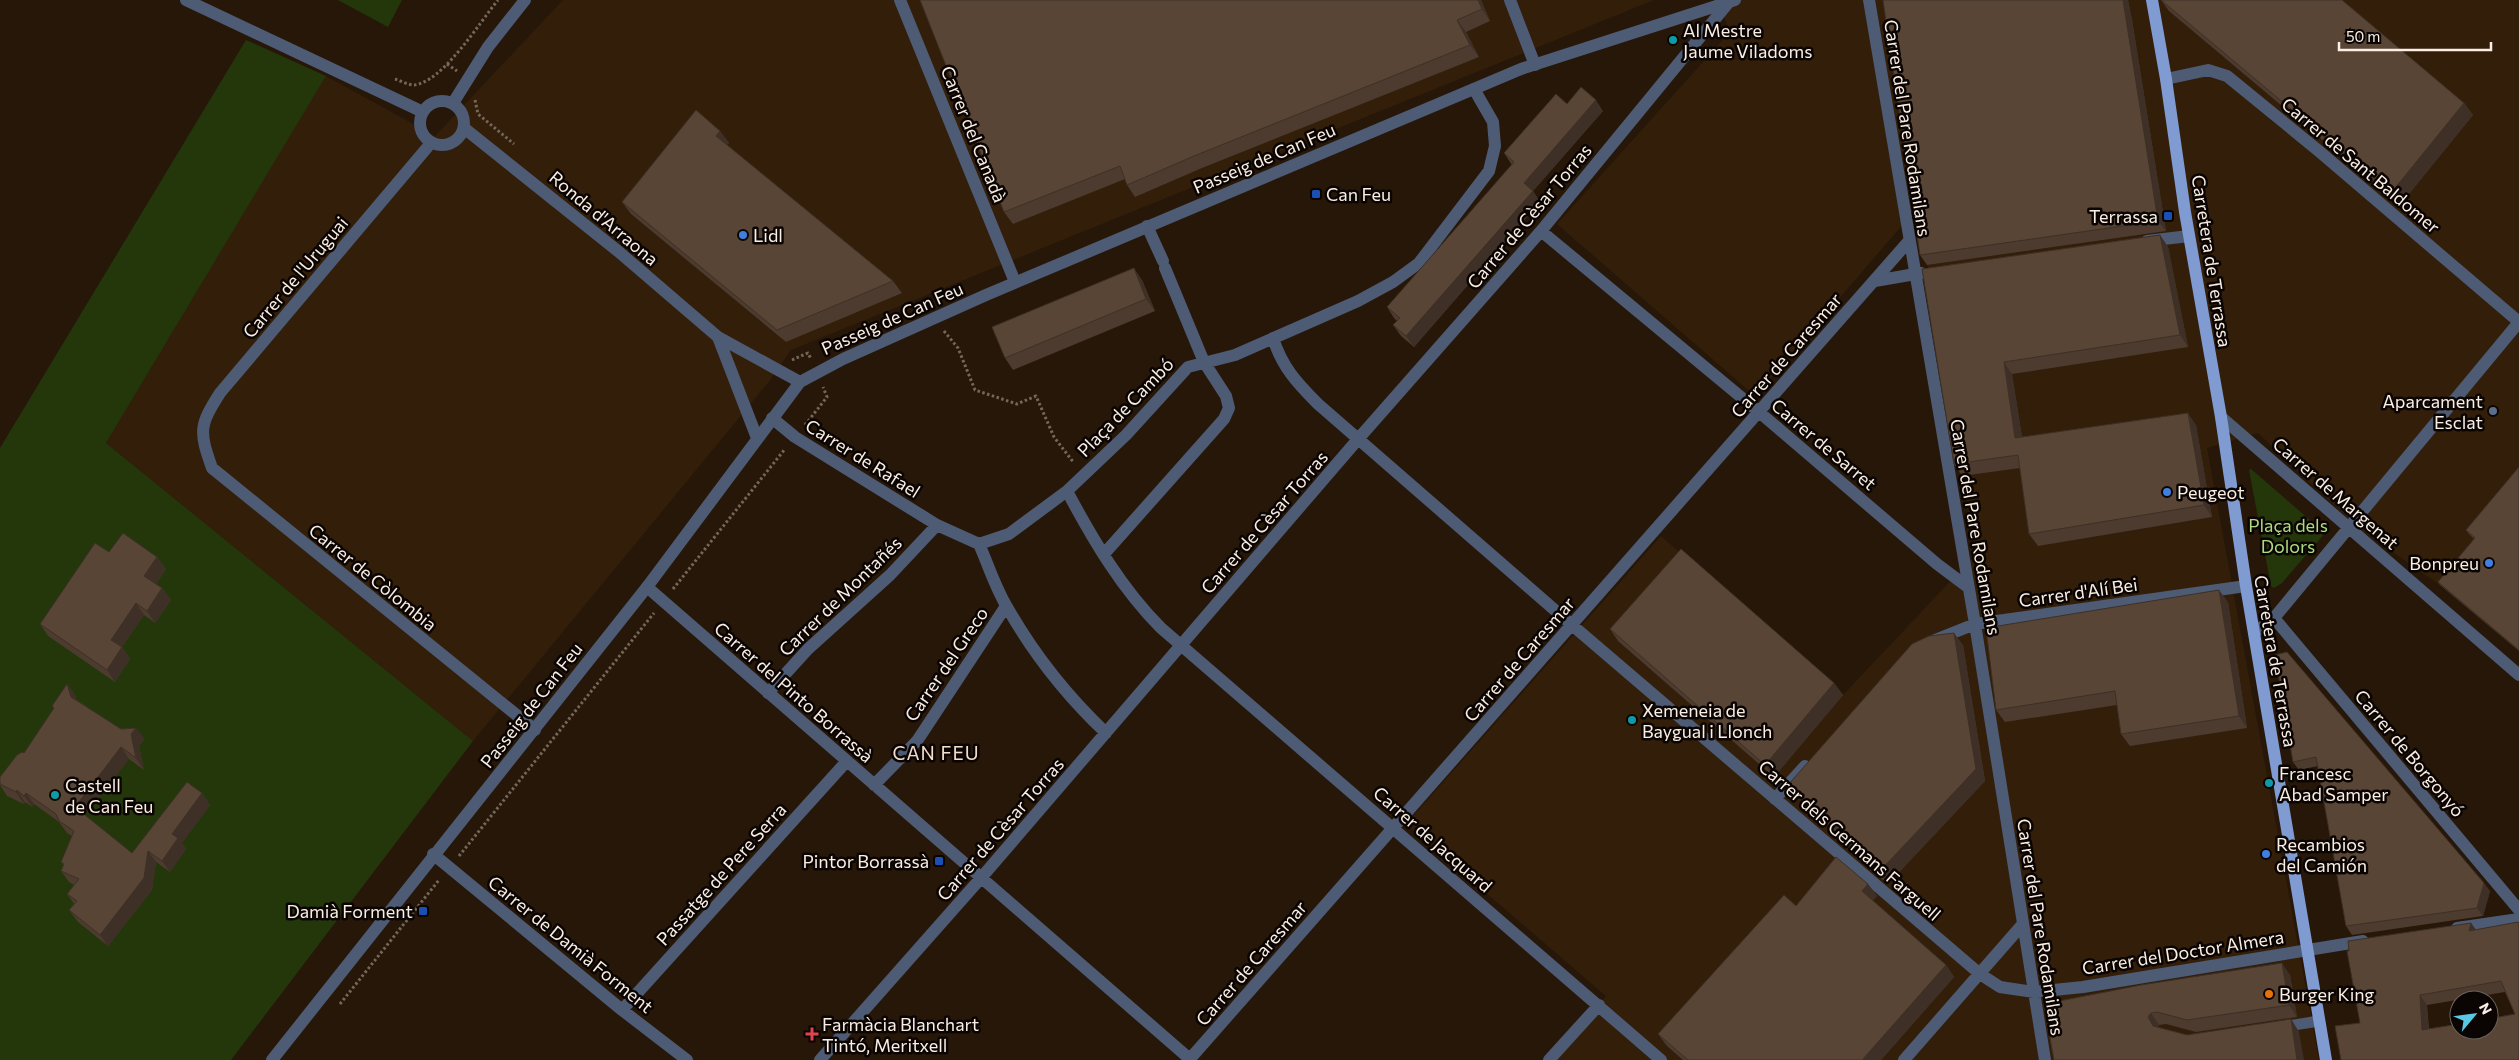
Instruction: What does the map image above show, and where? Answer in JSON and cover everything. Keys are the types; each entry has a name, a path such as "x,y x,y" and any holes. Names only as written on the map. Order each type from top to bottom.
{"main road":[{"name":"Carretera de Terrassa","path":"2152,0 2189,236 2221,417 2246,586 2326,1060"}],"street":[{"path":"186,0 423,112"},
{"path":"453,103 488,47 525,0"},
{"name":"Carrer del Canadà","path":"900,0 1016,282"},
{"path":"1510,0 1535,65"},
{"name":"Carrer del Pare Rodamilans","path":"1869,0 1908,242 1975,624 2045,1060"},
{"name":"Passeig de Can Feu","path":"272,1060 433,854 535,730 647,587 800,382 816,372 933,318 1474,89 1535,65 1732,1"},
{"name":"Carrer de Cèsar Torras","path":"820,1060 981,878 1359,438 1541,231 1732,1"},
{"name":"Carrer de Sant Baldomer","path":"2166,80 2208,70 2227,76 2320,152 2519,322"},
{"path":"1104,554 1224,418 1229,408 1226,396 1204,362 1235,355 1358,301 1393,282 1419,262 1488,171 1495,146 1493,122 1474,89"},
{"path":"440,101 453,103 461,111 464,118 464,128 456,142 446,146 431,143 422,133 420,126 423,112 433,103 440,101"},
{"name":"Ronda d'Arraona","path":"464,128 619,252 718,337 800,382"},
{"name":"Carrer de l'Uruguai","path":"202,441 204,418 220,393 431,143"},
{"name":"Plaça de Cambó","path":"978,544 1009,534 1067,491 1126,435 1188,367 1204,362 1147,226"},
{"name":"Carrer de Sarret","path":"1541,231 1759,412 1937,564 1969,588"},
{"path":"2130,244 2189,236"},
{"name":"Carrer de Caresmar","path":"1190,1060 1908,242"},
{"path":"1875,280 1934,271"},
{"path":"2254,633 2274,618 2519,322"},
{"name":"Ronda d'Arraona","path":"718,337 757,438"},
{"name":"Carrer dels Germans Farguell","path":"1273,338 1292,378 1572,625 1980,974 2000,987 2034,992"},
{"name":"Carrer de Margenat","path":"2221,417 2519,675"},
{"name":"Carrer de Rafael","path":"772,418 795,437 937,525 978,544"},
{"name":"Carrer de Còlombia","path":"202,441 212,468 535,730"},
{"name":"Carrer de Jacquard","path":"1067,491 1104,554 1144,612 1662,1060"},
{"name":"Carrer de Montañés","path":"768,693 808,649 890,575 937,525"},
{"path":"978,544 1006,606 1045,664 1083,712 1106,733"},
{"name":"Carrer d'Alí Bei","path":"1924,645 1975,624 2246,586"},
{"name":"Carrer del Pinto Borrassà","path":"647,587 1190,1060"},
{"name":"Carrer del Greco","path":"874,785 916,741 1006,606"},
{"name":"Carrer de Borgonyó","path":"2274,618 2519,910"},
{"path":"1775,799 1815,755"},
{"name":"Passatge de Pere Serra","path":"622,1010 847,761"},
{"name":"Carrer de Damià Forment","path":"433,854 622,1010 687,1060"},
{"path":"2443,930 2519,919"},
{"path":"1904,1060 2022,924"},
{"name":"Carrer del Doctor Almera","path":"2034,992 2083,987 2376,940"},
{"path":"1548,1060 1599,1005"}],"lane":[{"path":"2272,1028 2319,1020"}],"path":[{"path":"386,75 412,85 428,81 447,64 498,0"},
{"path":"447,64 478,86 475,104 478,114 517,147"},
{"path":"933,318 958,348 975,390 1018,404 1036,396 1054,437 1084,475"},
{"name":"Passeig de Can Feu","path":"338,1006 828,396 808,353 792,360 782,359"}],"shaded area":[{"path":"563,0 1654,0 791,350 771,379 473,741 106,443 326,76 435,136"},
{"path":"1717,0 2519,0 2519,651 2440,585 2357,527 2258,433 2207,448 2319,1060 1553,1060 1606,996 1406,824 1661,536 1843,695 1975,555 1918,207 1755,396 1557,224 1730,32"}],"green space":[{"path":"338,0 402,0 388,27"},
{"path":"246,40 326,76 106,443 473,741 231,1060 0,1060 0,448"},
{"name":"Plaça dels Dolors","path":"2251,469 2325,533 2282,583 2274,588 2271,586 2249,470"}],"building":[{"path":"920,0 1478,0 1482,9 1457,20 1470,45 1194,156 1127,185 1120,166 1004,212"},
{"path":"1883,0 2123,0 2158,221 1920,255"},
{"path":"2161,0 2342,0 2464,103 2391,193"},
{"path":"1581,87 1596,100 1524,183 1533,191 1406,336 1393,325 1400,318 1387,307 1514,162 1504,153 1556,94 1567,104"},
{"name":"Lidl","path":"696,110 720,131 716,136 893,281 777,330 622,202"},
{"path":"2160,235 2180,335 2004,362 2015,438 2188,413 2204,505 2029,534 2018,455 1954,464 1922,269"},
{"path":"1134,268 1146,299 1005,358 992,327"},
{"name":"Bonpreu","path":"2519,467 2519,650 2438,582 2475,538 2466,530"},
{"path":"123,533 157,557 144,576 162,588 147,611 136,603 111,640 122,647 107,670 40,624 95,543 109,552"},
{"path":"1681,549 1834,683 1765,765 1610,629"},
{"path":"2219,590 2239,716 2121,734 2115,691 1996,710 1986,628"},
{"path":"1954,633 1976,769 1879,872 1846,844 1849,840 1788,785 1912,644 1929,636"},
{"path":"2287,652 2484,883 2477,908 2346,926 2316,757 2293,762 2275,655"},
{"path":"67,684 71,697 121,729 136,728 131,734 136,758 121,747 75,807 132,853 187,782 202,793 172,834 178,838 162,861 148,851 144,878 100,935 69,910 77,901 67,894 79,879 61,871 64,864 61,862 74,831 59,821 56,814 26,793 24,796 17,790 16,792 0,784 0,777 17,755 22,752 24,753 54,708 52,706"},
{"path":"1836,857 1868,884 1862,891 1946,965 1864,1060 1688,1060 1658,1034 1784,895 1796,906"},
{"path":"2471,923 2469,931 2519,923 2519,1060 2341,1060 2335,1026 2360,1023 2347,951 2349,951 2348,941"},
{"path":"2282,963 2289,1005 2187,1020 2157,1012 2151,1013 2148,1017 2153,1026 2187,1035 2291,1019 2297,1060 2054,1060 2044,1004 2141,985"}],"place":[{"name":"Al Mestre Jaume Viladoms","path":"1673,40"},
{"name":"Can Feu","path":"1316,194"},
{"name":"Terrassa","path":"2168,216"},
{"name":"Lidl","path":"743,235"},
{"name":"Aparcament Esclat","path":"2493,411"},
{"name":"Peugeot","path":"2167,492"},
{"name":"Bonpreu","path":"2489,563"},
{"name":"Xemeneia de Baygual i Llonch","path":"1632,720"},
{"name":"Francesc Abad Samper","path":"2269,783"},
{"name":"Castell de Can Feu","path":"55,795"},
{"name":"Recambios del Camión","path":"2266,854"},
{"name":"Pintor Borrassà","path":"939,861"},
{"name":"Damià Forment","path":"423,911"},
{"name":"Burger King","path":"2269,994"},
{"name":"Farmàcia Blanchart Tintó, Meritxell","path":"812,1034"}],"district":[{"name":"CAN FEU","path":"936,752"}]}
